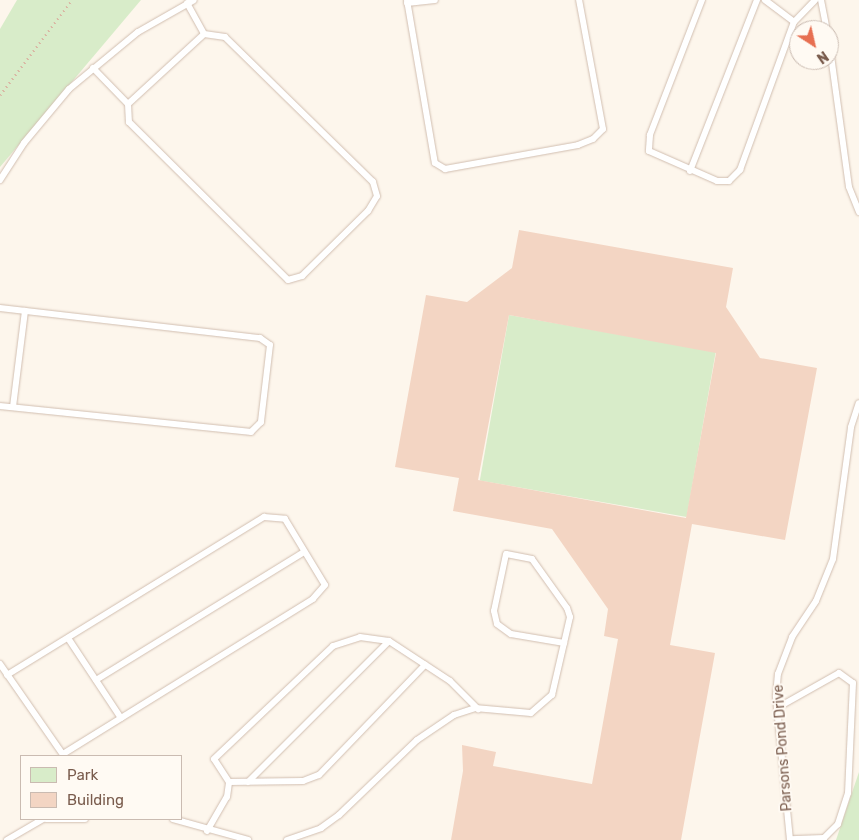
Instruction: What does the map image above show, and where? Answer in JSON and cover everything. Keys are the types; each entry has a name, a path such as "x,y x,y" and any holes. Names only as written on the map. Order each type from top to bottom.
{"lane":[{"path":"436,0 407,2 435,163 446,169 578,145 593,139 603,129 579,0"},
{"path":"702,0 650,135 649,151 690,170 729,182 740,170 789,36"},
{"path":"690,170 757,0"},
{"path":"766,0 791,20"},
{"path":"796,20 816,0"},
{"path":"821,0 826,20"},
{"path":"0,180 48,112 93,68 138,32 190,2 204,34"},
{"path":"128,104 204,34"},
{"path":"93,68 128,104 129,122 288,280 302,276 368,211 378,196 373,182 225,37 204,34"},
{"path":"833,70 849,187 859,212"},
{"path":"0,308 260,338 270,345 261,422 251,432 0,406"},
{"path":"13,407 25,310"},
{"name":"Parsons Pond Drive","path":"790,839 777,708 784,654 816,601 833,559 851,427 859,403"},
{"path":"0,664 7,675 64,754 313,599 324,585 284,519 264,517 7,675"},
{"path":"96,680 304,552"},
{"path":"287,840 322,828 417,740 454,715 478,709 531,713 544,704 558,682 570,617 567,608 532,559 506,554 494,611 496,624 510,634 564,643"},
{"path":"207,831 227,797 228,782 214,759 333,646 360,637 388,641 425,665 478,709"},
{"path":"68,638 121,718"},
{"path":"248,782 388,641"},
{"path":"228,782 303,781 319,774 425,665"},
{"path":"777,708 839,673 853,683 848,793 838,824 824,838 790,839"},
{"path":"7,840 43,820"},
{"path":"176,820 207,831 248,840"}],"path":[{"path":"0,94 72,0"}],"green space":[{"path":"17,0 141,0 0,167 0,29"},
{"path":"509,315 716,351 687,517 480,480"},
{"path":"859,772 859,840 836,840"}],"building":[{"path":"519,230 733,268 726,307 760,358 817,368 785,540 692,524 670,645 715,653 681,840 451,840 463,771 462,745 496,752 493,766 592,784 618,639 604,636 608,609 552,529 453,511 459,478 395,467 426,295 467,302 512,268","holes":["509,315 716,353 686,518 478,480"]}]}
